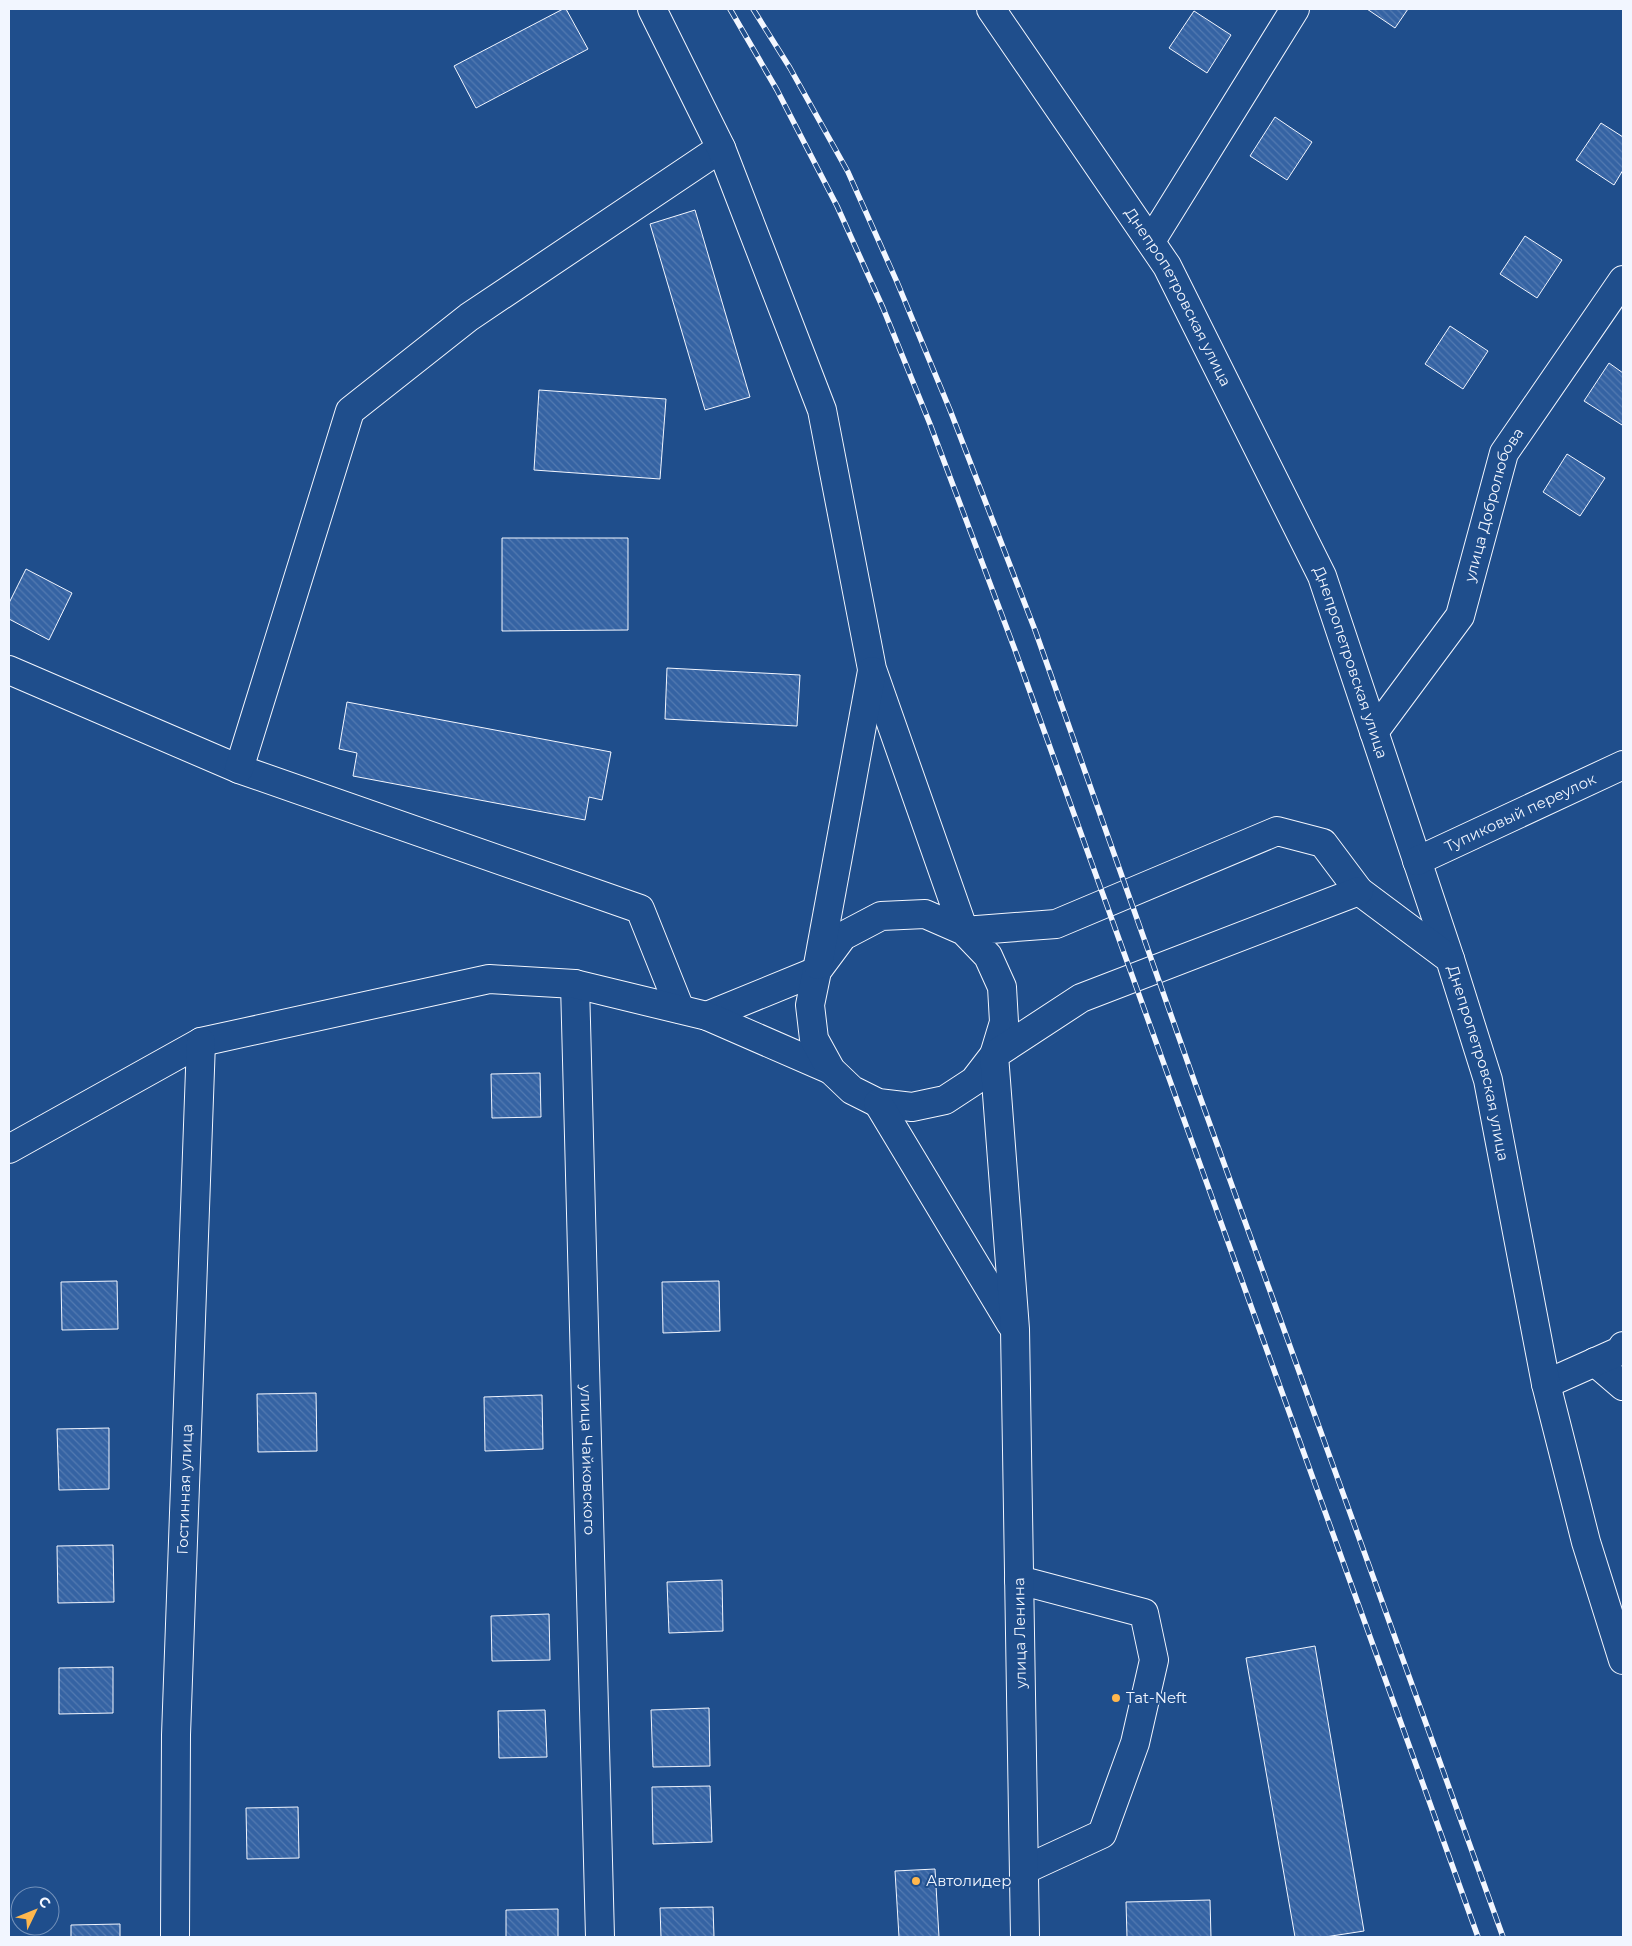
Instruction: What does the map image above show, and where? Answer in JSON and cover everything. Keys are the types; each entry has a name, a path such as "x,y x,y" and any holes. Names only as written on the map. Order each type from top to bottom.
{"street":[{"path":"652,9 721,148 822,410 872,669 964,931"},
{"name":"Днепропетровская улица","path":"992,9 1166,266 1322,576 1450,959 1488,1080 1546,1384 1586,1542 1623,1660"},
{"path":"1150,241 1295,9"},
{"path":"239,769 350,412 469,316 721,148"},
{"name":"улица Добролюбова","path":"1374,732 1460,616 1504,453 1623,280"},
{"path":"707,1016 818,971 843,936 881,916 925,914 964,931 988,956 1002,987 1004,1022 994,1055 974,1082 945,1100 912,1107 878,1103 852,1090 831,1070 814,1039 810,1005 818,971 872,669"},
{"path":"9,670 239,769 640,909 680,1009"},
{"name":"Тупиковый переулок","path":"1417,861 1623,765"},
{"path":"964,931 1056,924 1277,831 1324,842 1359,892 1450,959"},
{"path":"994,1055 1081,998 1359,892"},
{"path":"9,1149 201,1042 489,979 575,984 707,1016 831,1070"},
{"name":"улица Чайковского","path":"575,984 600,1937"},
{"name":"Гостинная улица","path":"175,1937 176,1735 201,1042"},
{"name":"улица Ленина","path":"994,1055 1015,1330 1025,1937"},
{"path":"878,1103 1015,1330"},
{"path":"1546,1384 1620,1351 1623,1346"},
{"path":"1595,1362 1623,1386"},
{"path":"1019,1580 1144,1613 1154,1660 1135,1743 1102,1834 1024,1870"}],"building":[{"path":"566,9 588,49 476,108 454,66"},
{"path":"1367,9 1408,9 1395,28"},
{"path":"1194,11 1231,35 1207,73 1169,48"},
{"path":"1275,117 1312,142 1287,180 1250,156"},
{"path":"1601,123 1623,137 1623,170 1614,185 1576,160"},
{"path":"695,210 750,397 705,410 650,224"},
{"path":"1525,236 1562,260 1537,298 1500,274"},
{"path":"1450,326 1488,351 1463,389 1425,364"},
{"path":"1609,363 1623,373 1622,425 1584,401"},
{"path":"539,390 666,399 660,479 534,470"},
{"path":"1567,454 1605,478 1580,516 1543,492"},
{"path":"502,538 628,538 628,630 502,631"},
{"path":"26,569 72,593 49,640 9,619 9,603"},
{"path":"667,668 800,675 797,726 665,719"},
{"path":"347,702 611,752 602,800 589,797 585,820 353,776 357,753 339,749"},
{"path":"540,1073 541,1117 492,1118 491,1074"},
{"path":"117,1281 118,1329 62,1330 61,1282"},
{"path":"719,1281 720,1331 663,1333 662,1282"},
{"path":"316,1393 317,1451 258,1452 257,1394"},
{"path":"542,1395 543,1449 485,1451 484,1397"},
{"path":"109,1428 109,1489 59,1490 57,1429"},
{"path":"113,1545 114,1602 58,1603 57,1546"},
{"path":"722,1580 723,1631 669,1633 667,1582"},
{"path":"549,1614 550,1660 492,1661 491,1616"},
{"path":"1315,1646 1364,1931 1325,1937 1295,1937 1246,1658"},
{"path":"113,1667 113,1713 59,1714 59,1668"},
{"path":"709,1708 710,1766 653,1767 651,1710"},
{"path":"545,1710 547,1757 499,1758 498,1711"},
{"path":"710,1786 712,1842 653,1844 652,1787"},
{"path":"298,1807 299,1858 247,1859 246,1808"},
{"path":"935,1869 939,1937 899,1937 895,1871"},
{"path":"1210,1900 1211,1937 1127,1937 1126,1902"},
{"path":"713,1907 714,1937 661,1937 660,1908"},
{"path":"558,1909 558,1937 506,1937 506,1910"},
{"path":"120,1924 120,1937 71,1937 71,1925"}],"railway":[{"path":"730,9 777,90 837,206 883,308 930,424 1015,650 1478,1937"},
{"path":"753,9 790,68 848,172 897,282 950,410 1035,630 1195,1083 1503,1937"}],"place":[{"name":"Tat-Neft","path":"1116,1698"},
{"name":"Автолидер","path":"916,1881"}]}
